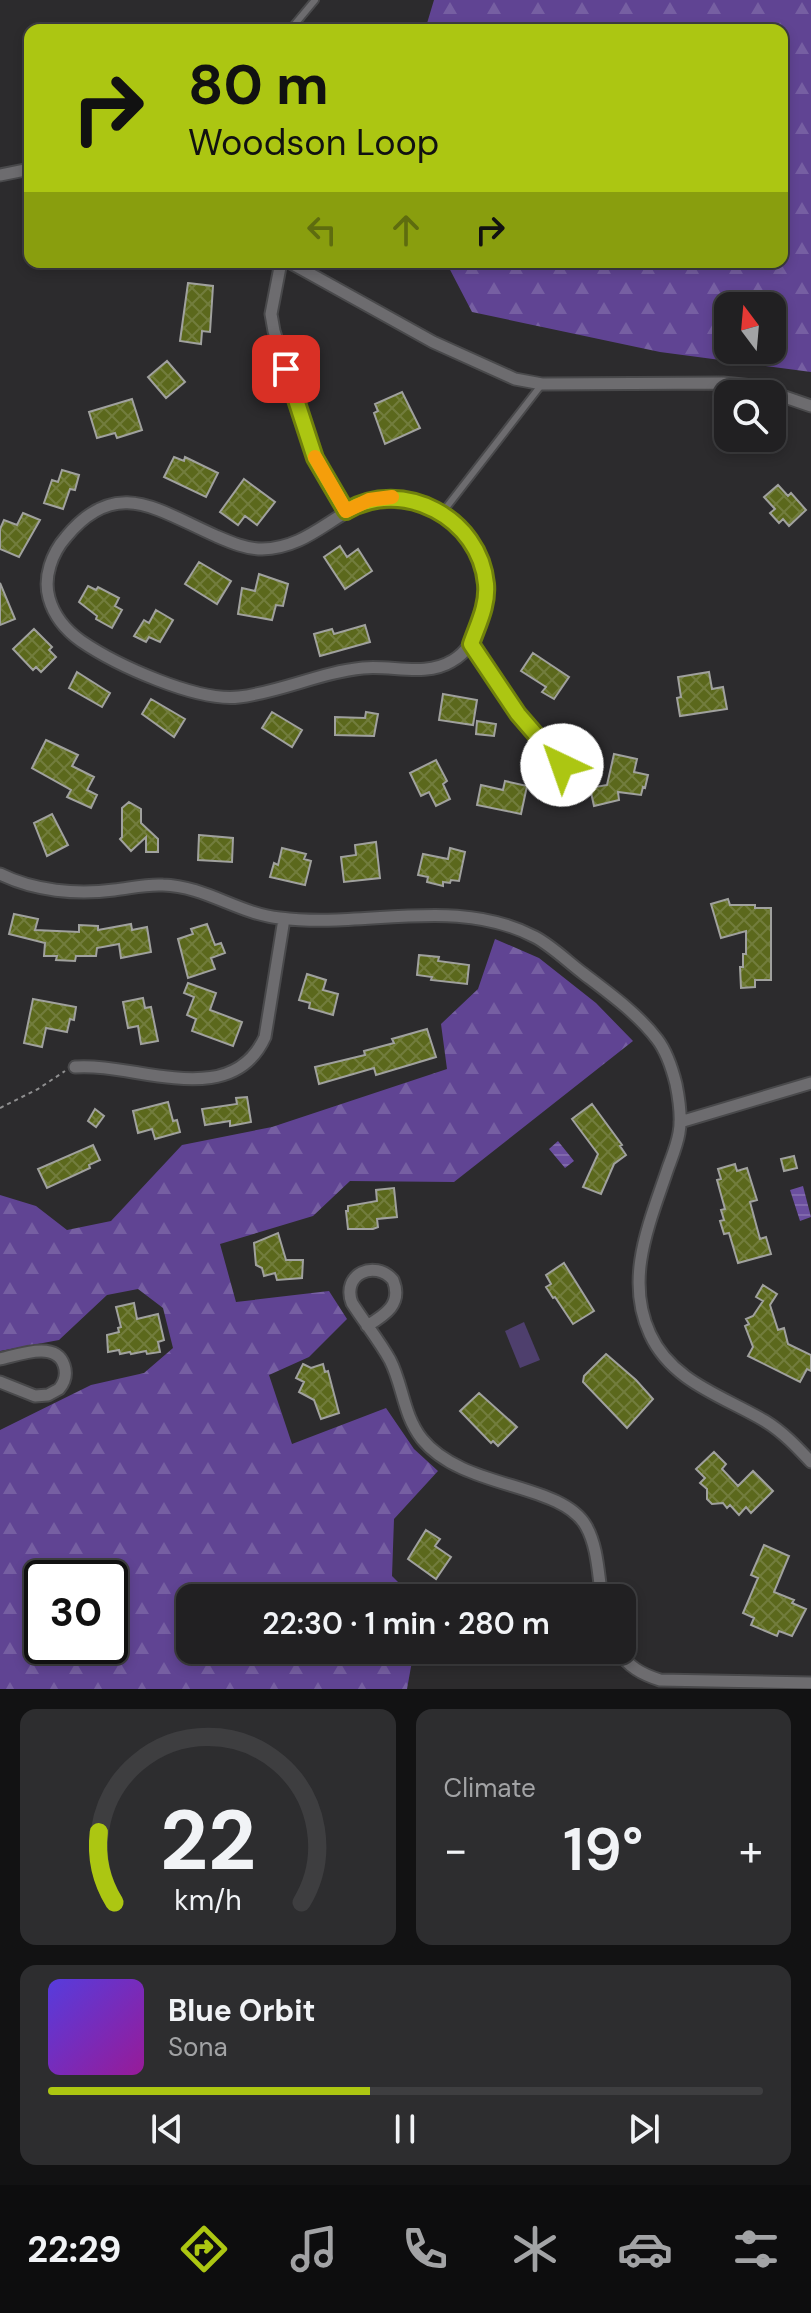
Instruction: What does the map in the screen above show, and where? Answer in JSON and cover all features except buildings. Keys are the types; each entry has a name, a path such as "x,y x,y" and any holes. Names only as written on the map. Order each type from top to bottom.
{"street":[{"path":"0,175 24,170"},
{"path":"280,268 271,314 274,331 315,458 346,511"},
{"path":"300,268 445,348 515,379 542,384 723,383 753,386 811,406"},
{"path":"395,497 442,513 469,538 484,569 486,600 471,644 451,662 438,667 359,668 237,697 208,696 174,687 80,641 59,621 49,597 48,571 57,547 78,522 103,505 127,501 152,507 235,544 262,549 312,536 346,511 369,500 395,497"},
{"path":"471,644 518,714 562,765"},
{"path":"0,874 36,887 67,891 100,891 149,885 182,886 249,912 284,919 342,921 428,914 482,919 511,926 538,938 640,1020 658,1040 672,1066 679,1135 640,1256 637,1281 650,1335 664,1357 685,1377 765,1421 790,1439 811,1462"},
{"path":"75,1067 104,1066 187,1080 213,1078 238,1068 256,1052 265,1037 284,919"},
{"path":"680,1122 811,1083"},
{"path":"367,1326 391,1310 396,1297 393,1280 381,1271 363,1272 351,1283 350,1299 367,1326 391,1361 407,1413 422,1439 447,1462 471,1474 559,1502 574,1511 586,1525 593,1541 600,1584"},
{"path":"0,1359 53,1352 61,1358 66,1374 59,1389 41,1396 0,1382"},
{"path":"628,1664 641,1674 660,1680 811,1683"}],"lane":[{"path":"295,24 315,0"},
{"path":"442,513 542,384"}],"path":[{"path":"0,1108 24,1098 75,1067"}],"green space":[{"path":"434,0 811,0 811,372 751,364 786,364 786,292 714,292 714,359 660,352 472,312 449,268 788,268 788,24 427,24"},
{"path":"495,939 539,958 596,1003 633,1041 454,1182 350,1181 313,1216 220,1244 236,1302 329,1291 347,1319 309,1357 269,1375 292,1444 386,1408 414,1449 438,1471 394,1519 392,1576 400,1584 176,1584 176,1664 411,1664 407,1689 0,1689 0,1430 91,1385 144,1373 173,1348 163,1308 138,1289 107,1295 59,1340 0,1351 0,1195 36,1206 67,1230 111,1221 182,1145 272,1127 447,1069 441,1024 478,989"}],"shaded area":[{"path":"558,1141 574,1161 565,1168 549,1149"},
{"path":"803,1186 811,1217 800,1221 790,1190"},
{"path":"524,1322 540,1360 520,1368 505,1331"}],"slow traffic":[{"path":"315,457 346,511 369,500 392,497"}],"route":[{"path":"286,369 315,458 346,511 369,500 395,497 417,502 444,514 469,538 484,569 486,585 486,600 471,644 518,714 562,765"}]}
